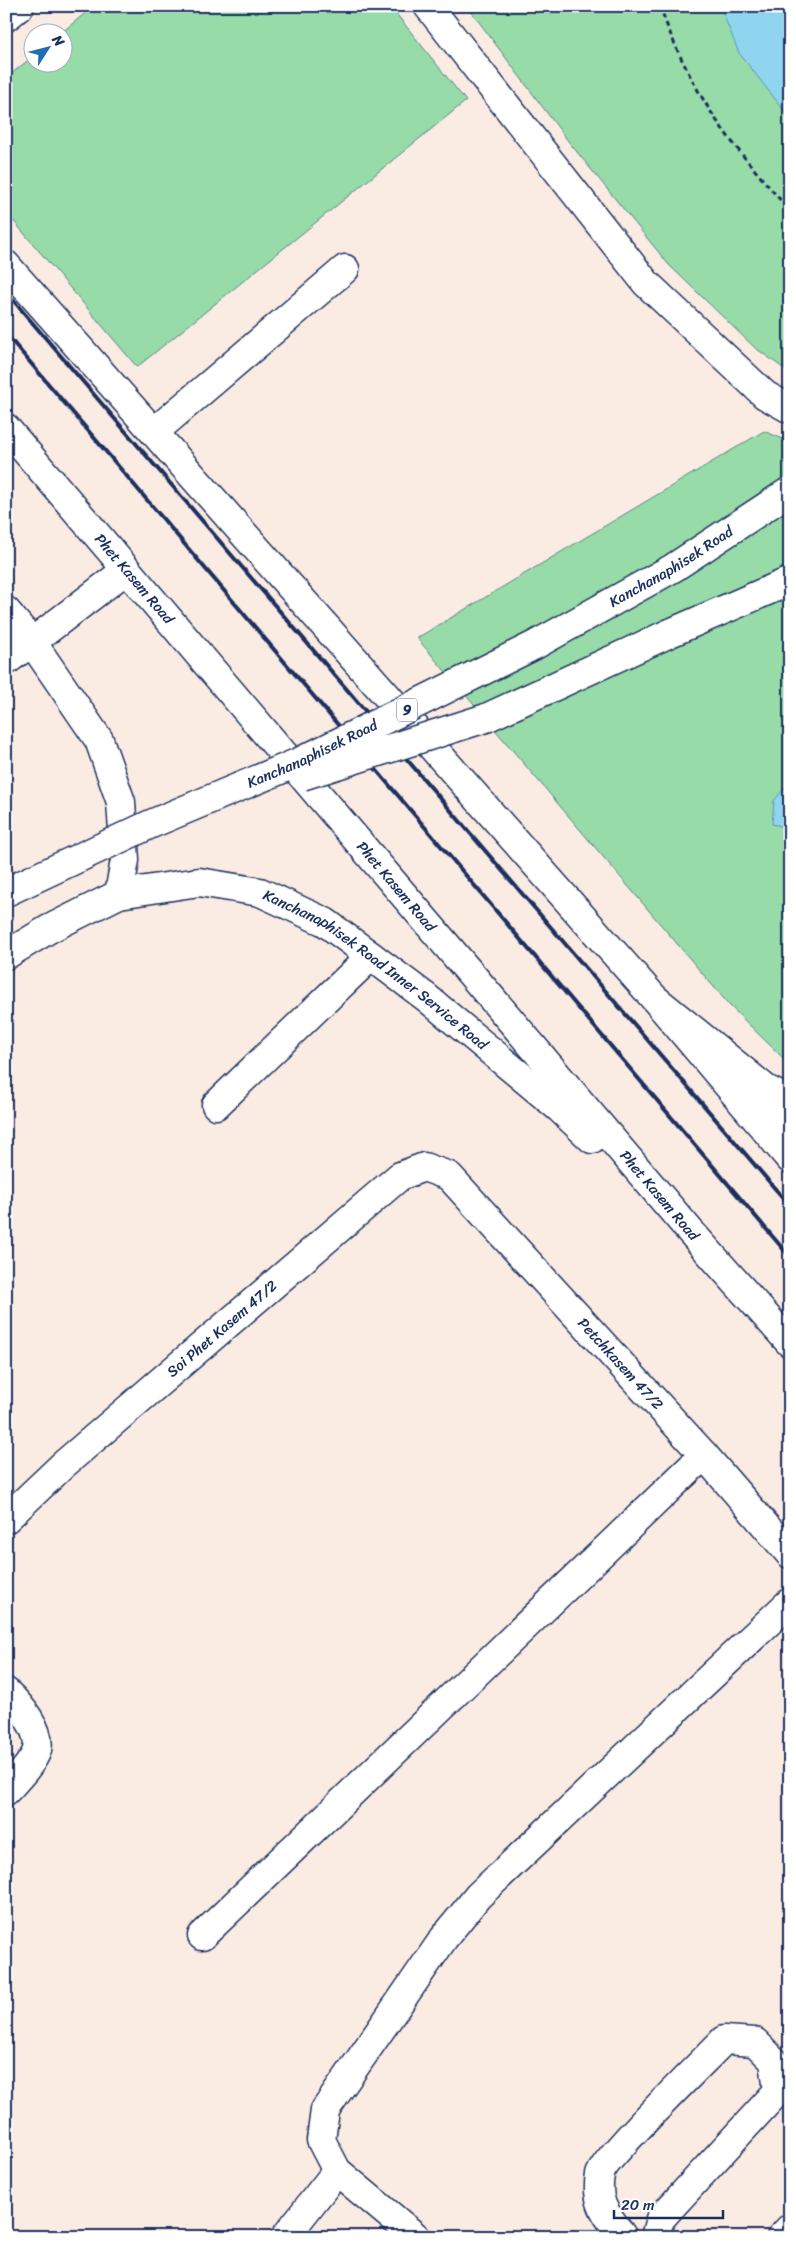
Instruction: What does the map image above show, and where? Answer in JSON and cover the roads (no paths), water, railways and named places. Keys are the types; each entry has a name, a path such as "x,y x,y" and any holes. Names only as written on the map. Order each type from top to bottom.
{"main road":[{"path":"6,17 20,6"},
{"path":"428,6 646,283 765,395 790,409"},
{"path":"6,265 654,998 790,1159"},
{"path":"154,432 345,269"},
{"name":"Phet Kasem Road","path":"6,428 690,1231 790,1342"},
{"name":"Kanchanaphisek Road","path":"6,892 151,824 299,762 535,645 673,568 790,491"},
{"path":"6,661 126,570"},
{"path":"151,824 486,718 670,633 790,581"},
{"path":"6,611 32,642 99,740 121,802 125,860 119,894"},
{"name":"Kanchanaphisek Road Inner Service Road","path":"6,955 48,929 119,894 199,882 260,892 325,922 428,998 558,1107 690,1231"},
{"path":"216,1105 372,956"},
{"path":"654,998 766,1089 790,1101"},
{"path":"739,1099 790,1134"},
{"name":"Soi Phet Kasem 47/2","path":"6,1519 63,1465 400,1176 424,1167 449,1176"},
{"name":"Petchkasem 47/2","path":"449,1176 704,1455 790,1554"},
{"path":"202,1936 704,1455"},
{"path":"416,2237 337,2171 320,2140 325,2110 444,1938 478,1896 790,1602"},
{"path":"6,1692 34,1726 37,1749 25,1769 6,1792"},
{"path":"623,2237 601,2207 600,2173 618,2150 724,2040 755,2042 774,2061 778,2090 660,2219 655,2237"},
{"path":"285,2237 337,2171"},
{"path":"781,2237 790,2228"}],"water":[{"path":"720,6 790,6 790,118 739,53"},
{"path":"790,781 790,828 772,824 774,801"}],"railway":[{"path":"6,292 790,1206"},
{"path":"6,334 790,1257"}]}
